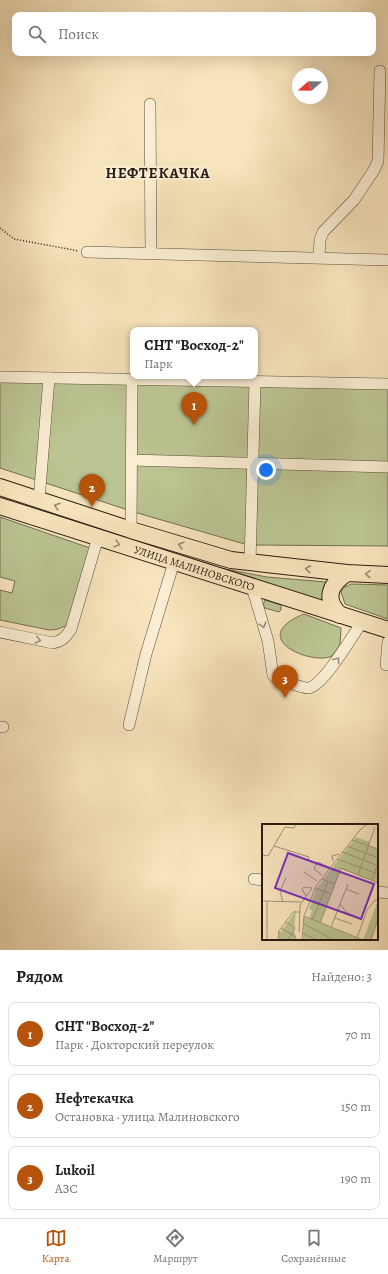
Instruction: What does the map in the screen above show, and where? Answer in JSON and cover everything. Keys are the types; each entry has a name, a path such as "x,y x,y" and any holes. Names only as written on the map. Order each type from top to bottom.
{"highway":[{"name":"УЛИЦА МАЛИНОВСКОГО","path":"0,487 131,530 231,560 347,573 388,575"},
{"name":"УЛИЦА МАЛИНОВСКОГО","path":"0,506 340,616 388,630"},
{"path":"340,616 331,603 330,593 336,581 347,573"}],"street":[{"path":"314,257 323,232 354,200 374,170 378,161 380,71"},
{"path":"150,104 152,254"},
{"path":"87,252 388,260"},
{"path":"0,377 388,384"},
{"path":"39,500 48,378"},
{"path":"131,530 132,380"},
{"path":"250,563 255,382"},
{"path":"131,460 252,465 388,467"},
{"path":"0,632 53,643 60,641 67,636 71,629 98,538"},
{"path":"129,725 146,654 174,562"},
{"path":"252,587 268,641 273,675 276,678 306,688 313,686 331,667 362,622"},
{"path":"388,642 386,665 388,665"},
{"path":"378,892 388,893"}],"path":[{"path":"0,228 14,239 87,252"}],"green space":[{"path":"0,375 130,377 130,379 388,382 388,546 248,545 134,512 0,468"},
{"path":"0,517 90,548 69,623 57,629 49,630 0,620 0,590 12,593 15,581 0,577"},
{"path":"225,570 267,577 326,582 323,592 323,602"},
{"path":"351,584 388,585 388,619 345,604 341,592 343,588"},
{"path":"265,600 281,605 281,610 279,612 265,608 263,605"},
{"path":"304,614 341,628 340,645 332,656 323,658 311,657 288,648 282,640 281,632 287,623"}],"place":[{"name":"СНТ \"Восход-2\"","path":"194,425"},
{"name":"Нефтекачка","path":"92,507"},
{"name":"Lukoil","path":"285,698"}],"district":[{"name":"НЕФТЕКАЧКА","path":"158,173"}]}
